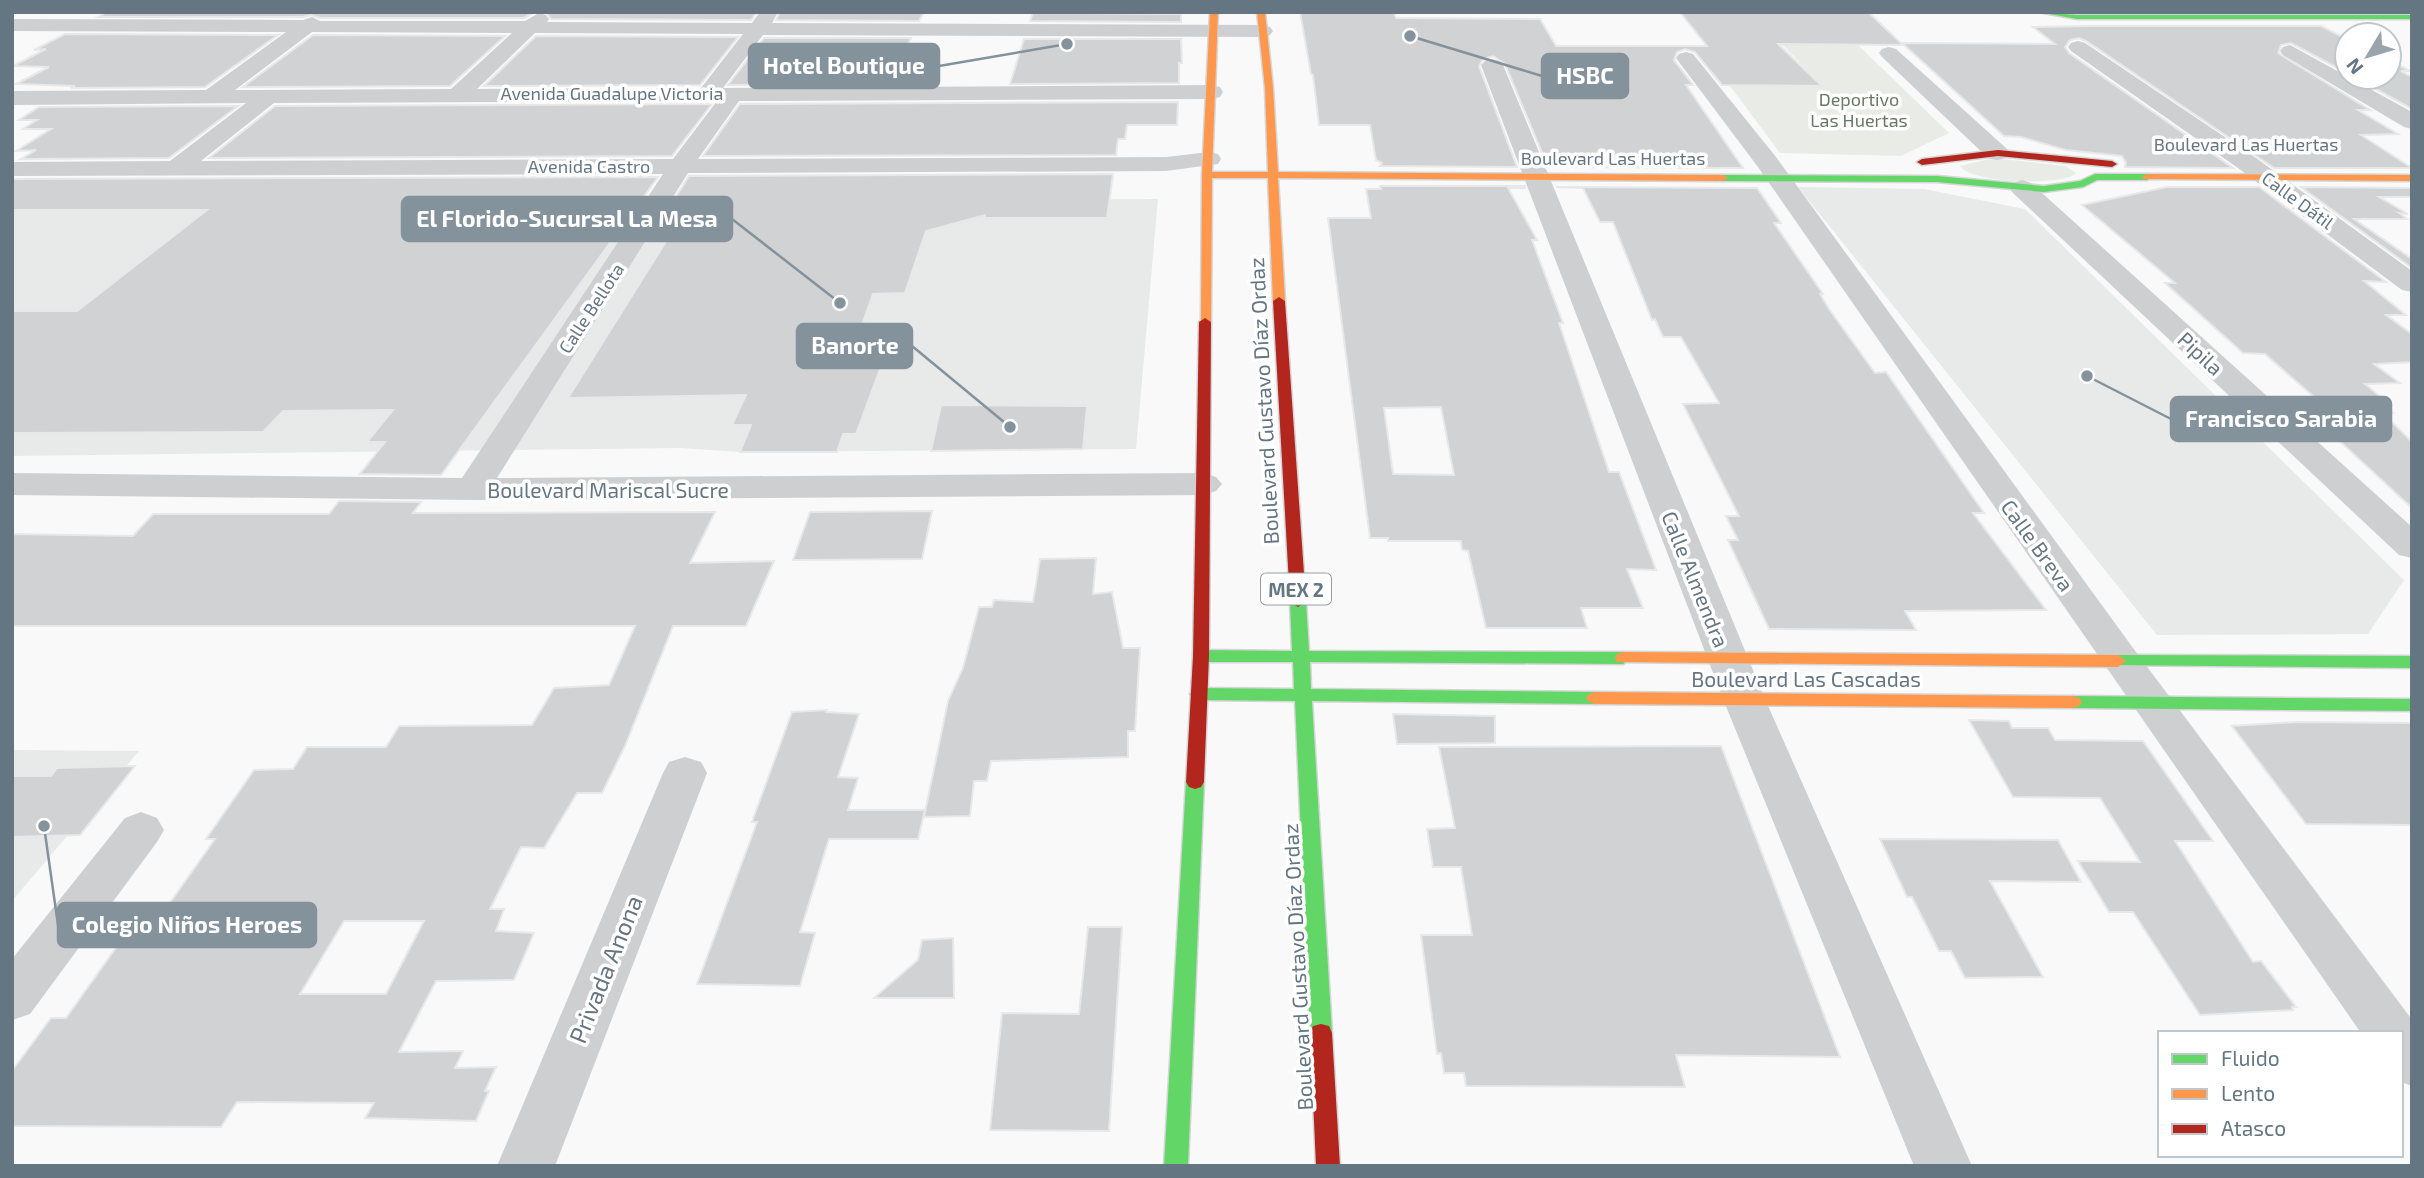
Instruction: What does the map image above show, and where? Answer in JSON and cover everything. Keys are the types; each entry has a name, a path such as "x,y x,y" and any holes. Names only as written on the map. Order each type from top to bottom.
{"main road":[{"path":"2048,14 2412,17"},
{"path":"1176,1166 1201,656 1204,484 1217,164 1212,92 1213,21"},
{"name":"Boulevard Gustavo Díaz Ordaz","path":"1262,21 1269,88 1270,162 1304,694 1328,1166"},
{"name":"Boulevard Las Huertas","path":"1907,162 1938,162 1997,153 2081,164 2412,178"},
{"name":"Boulevard Las Huertas","path":"1420,160 1532,169"},
{"name":"Boulevard Las Huertas","path":"1217,164 1270,162 1532,169 1771,170 1955,179 2022,188 2080,186 2095,177 2412,163"},
{"name":"Boulevard Las Huertas","path":"1771,170 1837,162"},
{"path":"1938,162 1943,171 1955,179"},
{"path":"2081,164 2095,177"},
{"name":"Boulevard Las Cascadas","path":"1201,656 2119,658 2412,662"},
{"name":"Boulevard Las Cascadas","path":"1199,695 2412,705"}],"street":[{"path":"213,96 328,12"},
{"path":"459,94 547,12"},
{"path":"12,25 529,28 764,20 1262,21"},
{"name":"Calle Bellota","path":"473,489 681,165 764,20"},
{"name":"Calle Dátil","path":"2078,47 2258,171 2412,284"},
{"path":"2290,51 2412,122"},
{"path":"1889,54 1997,153"},
{"name":"Calle Breva","path":"1686,58 1771,170 2389,1031"},
{"name":"Calle Almendra","path":"1492,65 1744,699 1943,1166"},
{"name":"Avenida Guadalupe Victoria","path":"12,98 1212,92"},
{"path":"175,169 270,96"},
{"name":"Avenida Castro","path":"12,169 1217,164"},
{"name":"Pipila","path":"2022,188 2412,547"},
{"name":"Boulevard Mariscal Sucre","path":"12,484 473,489 1204,484"},
{"name":"Privada Anona","path":"526,1166 685,773"},
{"path":"12,998 141,830"}],"shaded area":[{"path":"1798,187 1924,189 2025,209 2404,580 2368,634 2157,635"},
{"path":"1158,199 1136,449 740,452 681,448 12,456 12,211"},
{"path":"12,750 139,751 12,901"}],"green space":[{"name":"Deportivo Las Huertas","path":"1782,44 1858,45 1949,133 1901,156 1780,153 1730,86 1821,85"},
{"path":"1994,158 2065,166 2076,173 2053,180 2016,181 1980,176 1967,172 1960,166"}],"building":[{"path":"107,12 535,12 524,18 321,18 311,15 98,17"},
{"path":"546,12 757,12 751,20 551,19"},
{"path":"780,12 924,12 919,21 776,20"},
{"path":"1300,12 1394,12 1396,18 1540,19 1556,46 1707,46 1680,12 1868,12 1903,45 1778,44 1822,86 1722,85 1695,52 1685,49 1677,52 1674,60 1693,85 1686,85 1743,168 1548,167 1505,64 1493,56 1483,59 1479,66 1517,167 1380,166 1382,163 1376,160 1370,125 1319,125 1313,75"},
{"path":"1033,13 1181,14 1181,22 1030,21"},
{"path":"2321,26 2333,32 2333,66 2291,43 2281,45 2278,53 2333,87 2333,91 2339,91 2370,110 2358,110 2398,134 2361,135 2412,168 2274,168 2086,41 2079,38 2070,40 2065,47 2069,53 2233,168 2125,167 2122,156 2066,150 2021,137 2004,136 1902,43 2055,44 2033,27"},
{"path":"65,34 278,35 205,87 71,88 75,86 16,84 49,67 13,66 46,49 34,50"},
{"path":"313,35 505,36 450,86 243,87"},
{"path":"536,36 738,37 700,85 484,86"},
{"path":"764,38 911,38 890,84 728,85"},
{"path":"1024,39 1181,39 1179,83 1010,84"},
{"path":"2403,72 2412,77 2412,109 2379,91 2403,91"},
{"path":"1178,102 1177,125 1127,125 1125,139 1118,139 1116,155 703,156 740,104"},
{"path":"712,104 672,156 209,158 275,106"},
{"path":"238,106 169,158 21,159 36,150 16,151 51,129 23,129 37,120 19,120 39,107"},
{"path":"1113,174 1107,218 985,218 985,215 926,231 905,293 873,294 852,353 886,353 856,434 843,434 837,452 740,452 751,425 732,425 746,395 568,398 675,227 662,219 689,176"},
{"path":"658,177 441,475 360,474 385,442 367,442 393,410 283,411 263,432 12,433 12,311 77,311 207,210 12,210 12,179"},
{"path":"1380,186 1525,186 1508,188 1537,240 1532,240 1563,323 1559,323 1609,472 1619,472 1656,570 1627,569 1643,608 1581,608 1587,628 1486,628 1468,551 1462,550 1461,541 1388,541 1388,538 1370,538 1328,218 1371,218 1366,189 1381,189","holes":["1441,407 1454,475 1393,474 1384,408"]},
{"path":"1556,187 1757,188 1781,223 1774,223 1823,294 1820,294 1829,309 1875,373 1886,372 1984,513 1973,513 2046,610 1905,611 1916,630 1769,629 1728,540 1738,540 1726,516 1739,516 1683,404 1719,403 1681,337 1663,337 1655,319 1652,320 1613,222 1600,222 1583,188"},
{"path":"2167,187 2259,187 2386,282 2364,281 2406,315 2386,315 2412,334 2412,362 2374,364 2400,383 2365,384 2384,400 2379,400 2393,413 2383,413 2412,442 2412,508 2319,422 2326,421 2322,418 2337,417 2265,354 2243,353 2165,283 2175,283 2082,205"},
{"path":"2301,187 2412,188 2412,197 2379,197 2408,214 2399,213 2407,219 2354,219 2412,259 2412,268"},
{"path":"941,405 1087,406 1083,449 931,451"},
{"path":"339,501 421,502 413,513 715,512 690,563 774,561 746,626 673,626 625,746 602,793 577,793 544,848 521,847 490,909 504,909 496,931 534,933 514,980 436,981 399,1052 463,1051 455,1068 496,1067 476,1121 365,1118 374,1103 237,1102 221,1127 12,1126 12,1071 51,1018 66,1018 135,921 157,921 215,839 206,839 254,770 293,769 307,747 386,747 399,726 532,725 554,688 609,685 635,626 12,626 12,534 133,536 153,514 329,514","holes":["344,921 424,921 386,994 300,994"]},
{"path":"932,511 922,559 793,560 810,512"},
{"path":"1096,558 1093,594 1112,592 1123,648 1140,648 1135,731 1128,731 1128,757 991,761 987,781 974,781 970,816 924,817 948,701 963,668 979,607 992,607 994,600 1033,602 1040,559"},
{"path":"827,710 826,712 859,714 838,777 858,778 848,810 925,810 918,839 829,839 800,932 815,933 800,986 697,984 757,822 752,822 792,712"},
{"path":"1393,714 1495,716 1495,743 1397,744"},
{"path":"1969,720 2009,721 2012,728 2048,728 2055,740 2143,741 2213,841 2175,841 2253,962 2261,961 2296,1007 2292,1007 2293,1010 2200,1015 2133,912 2109,912 2078,861 2140,862 2100,798 2013,797"},
{"path":"2298,722 2412,723 2412,825 2306,824 2232,726"},
{"path":"1721,746 1840,1057 1676,1055 1685,1087 1466,1086 1464,1073 1444,1073 1441,1053 1437,1054 1421,935 1472,935 1461,867 1433,867 1427,829 1455,828 1439,747"},
{"path":"135,766 80,835 12,837 12,776 51,776 57,768"},
{"path":"1880,839 2058,840 2081,882 1990,881 2043,977 1965,978 1951,951 1939,951 1912,897 1907,897"},
{"path":"1088,927 1122,927 1109,1131 990,1130 1002,1013 1079,1014"},
{"path":"953,938 954,998 874,998 918,960 922,940"}],"traffic: fast":[{"path":"2042,12 2077,17 2412,17"},
{"path":"1723,178 1937,179 2044,189 2083,184 2095,177 2147,177"},
{"path":"1298,602 1321,1033"},
{"path":"1201,656 1623,658"},
{"path":"2118,661 2412,662"},
{"path":"1199,694 1595,698"},
{"path":"2073,702 2412,705"},
{"path":"1176,1166 1195,782"}],"traffic: slow":[{"path":"1205,322 1207,175 1214,12"},
{"path":"1261,12 1269,88 1279,301"},
{"path":"1207,175 1723,178"},
{"path":"2147,177 2412,178"},
{"path":"1623,658 2118,661"},
{"path":"1595,698 2073,702"}],"traffic: jam":[{"path":"1922,162 1998,153 2112,164"},
{"path":"1279,301 1298,602"},
{"path":"1195,782 1201,656 1205,322"},
{"path":"1321,1033 1328,1166"}],"place":[{"name":"HSBC","path":"1410,36"},
{"name":"Hotel Boutique","path":"1067,44"},
{"name":"El Florido-Sucursal La Mesa","path":"840,303"},
{"name":"Francisco Sarabia","path":"2087,376"},
{"name":"Banorte","path":"1010,427"},
{"name":"Colegio Niños Heroes","path":"44,826"}]}
